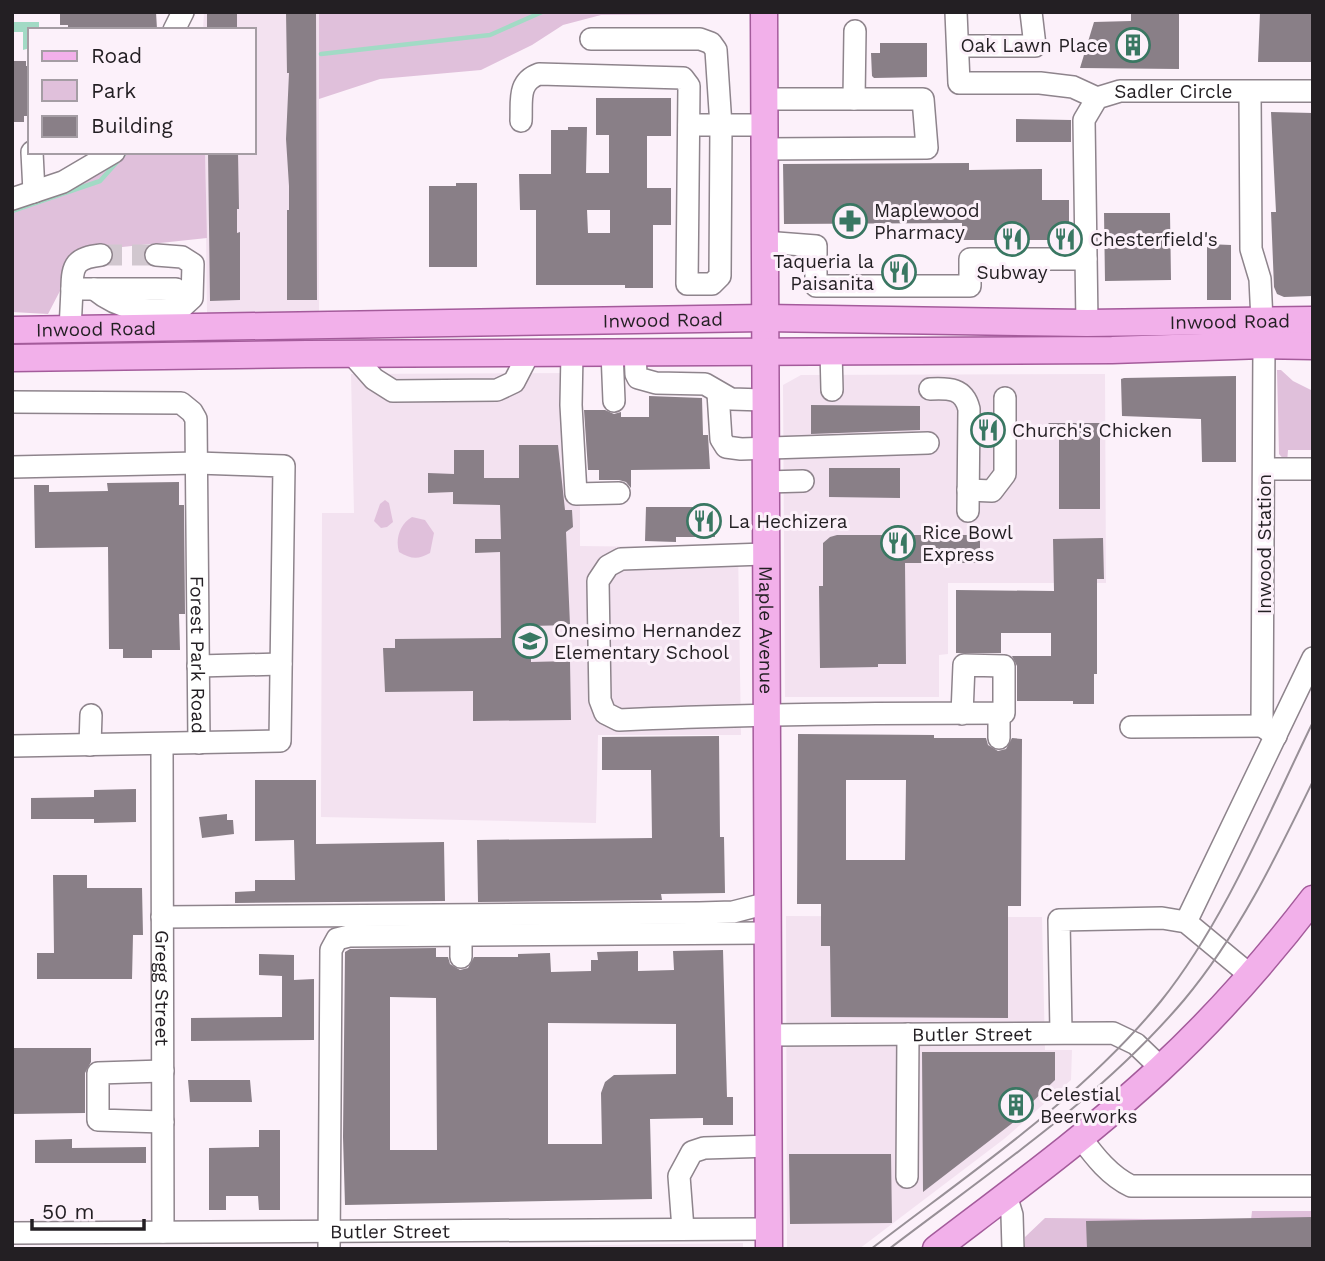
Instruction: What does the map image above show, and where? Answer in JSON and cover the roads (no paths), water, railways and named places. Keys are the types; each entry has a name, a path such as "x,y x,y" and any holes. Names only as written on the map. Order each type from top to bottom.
{"main road":[{"name":"Maple Avenue","path":"764,12 769,1239"},
{"name":"Inwood Road","path":"12,330 765,318 929,320 1087,323 1263,333 1313,346"},
{"path":"929,320 931,351"},
{"name":"Inwood Road","path":"12,358 1088,350 1263,333 1313,320"},
{"path":"572,353 584,322"},
{"path":"1087,323 1088,350"},
{"path":"307,327 307,354"},
{"path":"936,1249 1081,1138 1161,1068 1250,975 1313,898"}],"street":[{"path":"175,28 183,12"},
{"path":"956,12 959,83 1040,83 1073,86 1097,98"},
{"path":"1031,12 1040,83"},
{"path":"854,99 855,31"},
{"path":"591,39 700,39 711,43 716,50 720,125 720,276 712,284 687,284"},
{"path":"958,46 1035,46"},
{"path":"521,121 522,86 529,78 539,74 684,78 689,86 687,284 677,319"},
{"name":"Sadler Circle","path":"1087,323 1084,120 1097,98 1119,91 1313,91"},
{"name":"Inwood Station","path":"1250,93 1251,249 1260,279 1263,333 1269,731"},
{"path":"689,125 720,125 764,137 926,148 923,99 764,99"},
{"path":"31,154 34,192"},
{"path":"12,199 63,182 111,154"},
{"path":"764,242 816,246 816,286 970,286 970,259 1086,260"},
{"path":"70,330 72,272 81,259 101,255"},
{"path":"94,289 120,307 180,309 192,298 193,264 182,257 156,255"},
{"path":"927,287 929,320"},
{"path":"72,289 176,289"},
{"path":"831,351 832,390"},
{"path":"624,352 635,365 638,378 656,383 705,384 731,399 765,400"},
{"path":"614,401 624,352"},
{"path":"673,352 676,383"},
{"path":"352,354 374,379 393,391 497,390 514,382 529,353"},
{"path":"572,353 571,405 576,494 619,493"},
{"path":"930,388 952,388 967,402 968,501 992,491 1006,474 1005,398"},
{"path":"718,393 723,444 726,447 741,449 928,443"},
{"name":"Forest Park Road","path":"12,402 181,403 196,419 199,743 12,746"},
{"path":"12,467 197,463 284,467 280,741 199,743"},
{"path":"1265,469 1313,469"},
{"path":"766,482 803,481"},
{"path":"767,554 621,559 608,566 598,582 600,700 605,713 619,720 768,714 962,714 1004,713 1004,666 964,665 962,714"},
{"path":"1186,922 1269,731 1313,658"},
{"path":"198,666 281,664"},
{"path":"999,713 999,738"},
{"path":"90,745 91,715"},
{"path":"1131,727 1269,731"},
{"name":"Gregg Street","path":"162,745 163,1232"},
{"path":"162,917 733,912 768,903"},
{"path":"1061,1032 1059,920 1163,918 1186,922 1250,975"},
{"path":"329,1240 331,950 337,939 349,936 768,933"},
{"path":"461,935 461,957"},
{"name":"Butler Street","path":"769,1035 1112,1033 1136,1044 1161,1068"},
{"path":"907,1177 908,1034"},
{"path":"163,1071 98,1073 98,1120 163,1122"},
{"path":"1081,1138 1119,1180 1132,1186 1313,1186"},
{"path":"683,1229 679,1176 692,1152 704,1147 769,1146"},
{"path":"1006,1195 1012,1215 1013,1249"},
{"name":"Butler Street","path":"12,1233 92,1241 163,1232 300,1240 409,1240 683,1229 769,1239"}],"waterway":[{"path":"321,54 490,35 542,12"},
{"path":"12,211 100,181 124,154"}],"tunnel":[{"path":"101,255 156,255"}],"tram line":[{"path":"871,1249 986,1163 1060,1102 1130,1037 1161,1001 1184,970 1225,902 1313,722"},
{"path":"889,1249 1044,1132 1152,1036 1184,1000 1222,949 1270,866 1313,781"}],"place":[{"name":"Oak Lawn Place","path":"1133,45"},
{"name":"Maplewood Pharmacy","path":"850,221"},
{"name":"Subway","path":"1012,239"},
{"name":"Chesterfield's","path":"1065,239"},
{"name":"Taqueria la Paisanita","path":"899,272"},
{"name":"Church's Chicken","path":"988,430"},
{"name":"La Hechizera","path":"704,521"},
{"name":"Rice Bowl Express","path":"898,543"},
{"name":"Onesimo Hernandez Elementary School","path":"530,641"},
{"name":"Celestial Beerworks","path":"1016,1105"}]}
